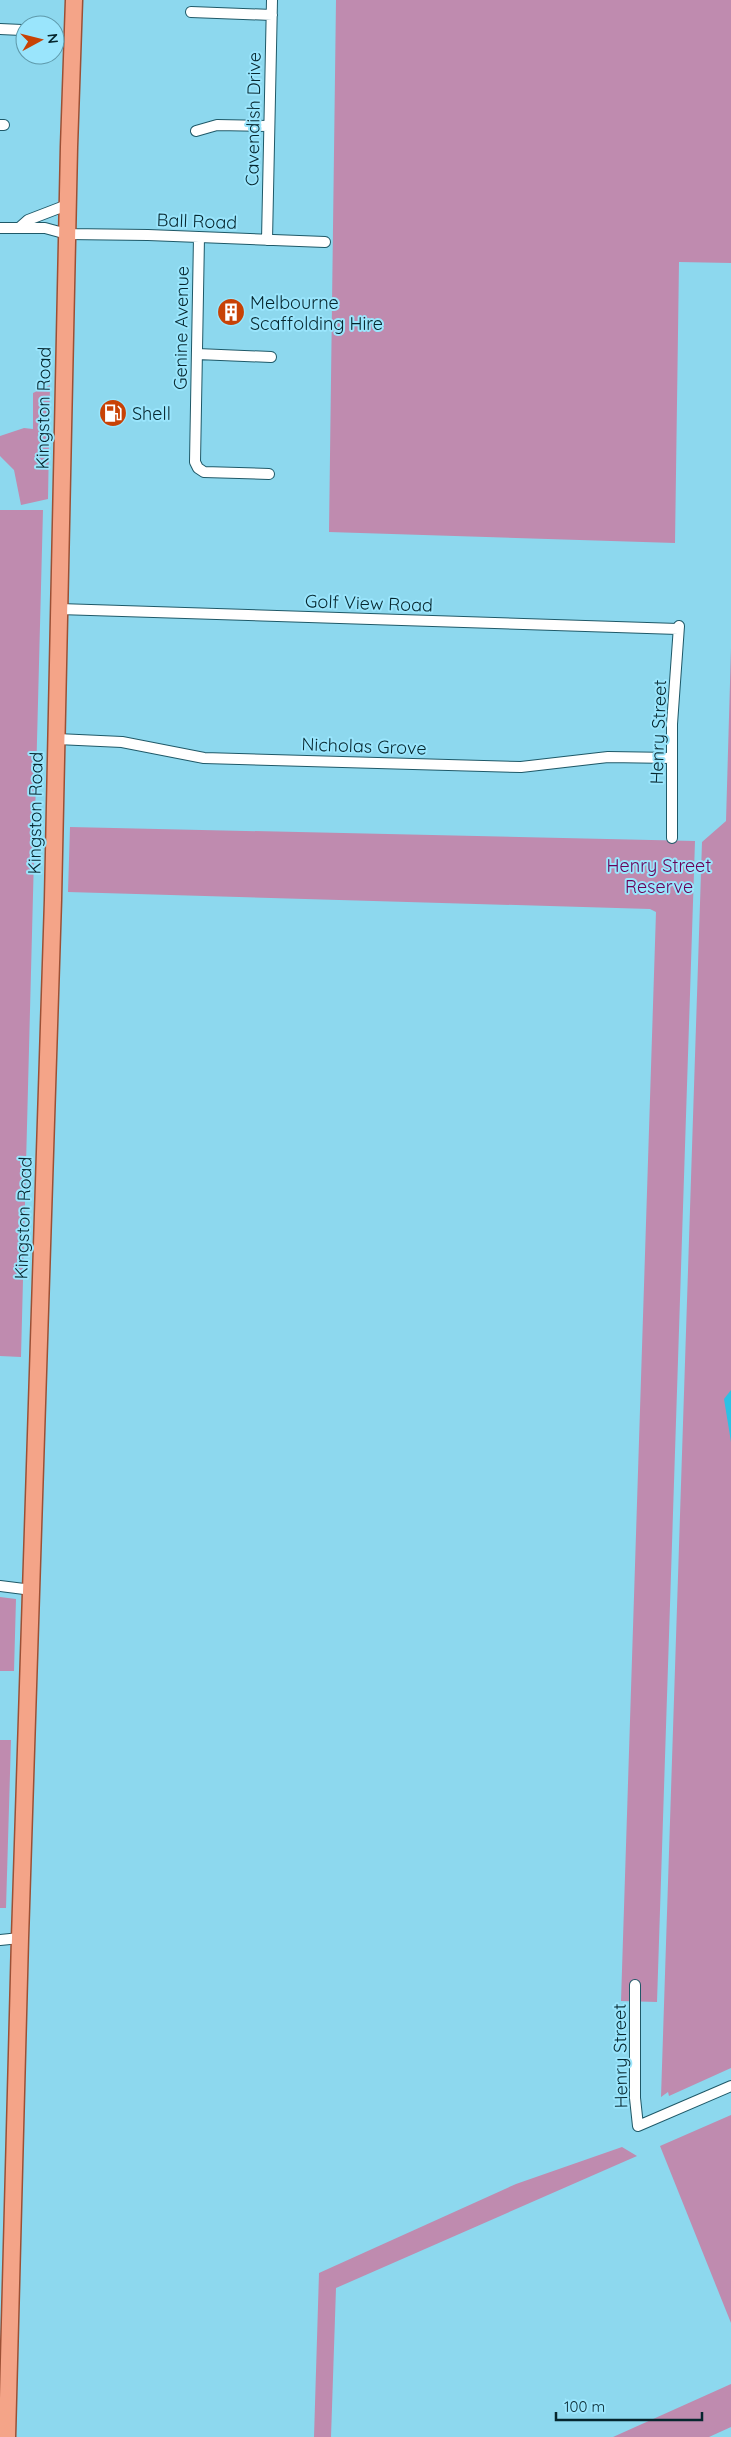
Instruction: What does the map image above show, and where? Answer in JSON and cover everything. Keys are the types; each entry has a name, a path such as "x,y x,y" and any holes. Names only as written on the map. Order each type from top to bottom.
{"main road":[{"name":"Kingston Road","path":"7,2437 20,1938 57,739 67,234 74,0"}],"street":[{"name":"Cavendish Drive","path":"267,240 272,0"},
{"path":"190,12 272,15"},
{"path":"0,29 15,30"},
{"path":"196,130 217,124 269,126"},
{"path":"19,228 28,220 68,205"},
{"name":"Ball Road","path":"0,228 45,228 67,234 325,242"},
{"name":"Genine Avenue","path":"199,237 195,458 198,468 208,472 269,474"},
{"path":"197,354 271,357"},
{"name":"Golf View Road","path":"59,609 678,628"},
{"name":"Henry Street","path":"672,838 672,758 678,628"},
{"name":"Nicholas Grove","path":"57,739 122,742 204,758 521,767 608,757 672,758"},
{"path":"0,1586 32,1590"},
{"path":"0,1940 20,1938"},
{"name":"Henry Street","path":"636,1985 635,2098 638,2126 731,2086"}],"green space":[{"path":"336,0 731,0 731,263 679,262 675,543 329,532"},
{"path":"50,385 48,499 21,505 14,470 0,456 0,436 24,428 33,429 33,393"},
{"path":"0,510 43,510 21,1357 0,1356"},
{"path":"731,648 731,2068 669,2096 668,2092 661,2097 702,842 726,821"},
{"name":"Henry Street Reserve","path":"70,827 695,841 657,2002 621,2001 656,912 650,909 68,892"},
{"path":"0,1597 16,1599 14,1671 0,1671"},
{"path":"0,1740 11,1740 6,1908 0,1908"},
{"path":"731,2115 731,2323 660,2146"},
{"path":"622,2147 637,2156 336,2288 331,2437 314,2437 319,2273 516,2184"},
{"path":"731,2384 731,2427 709,2437 613,2437"}],"water":[{"path":"731,1390 731,1442 724,1399"}],"place":[{"name":"Melbourne Scaffolding Hire","path":"231,312"},
{"name":"Shell","path":"113,413"}]}
